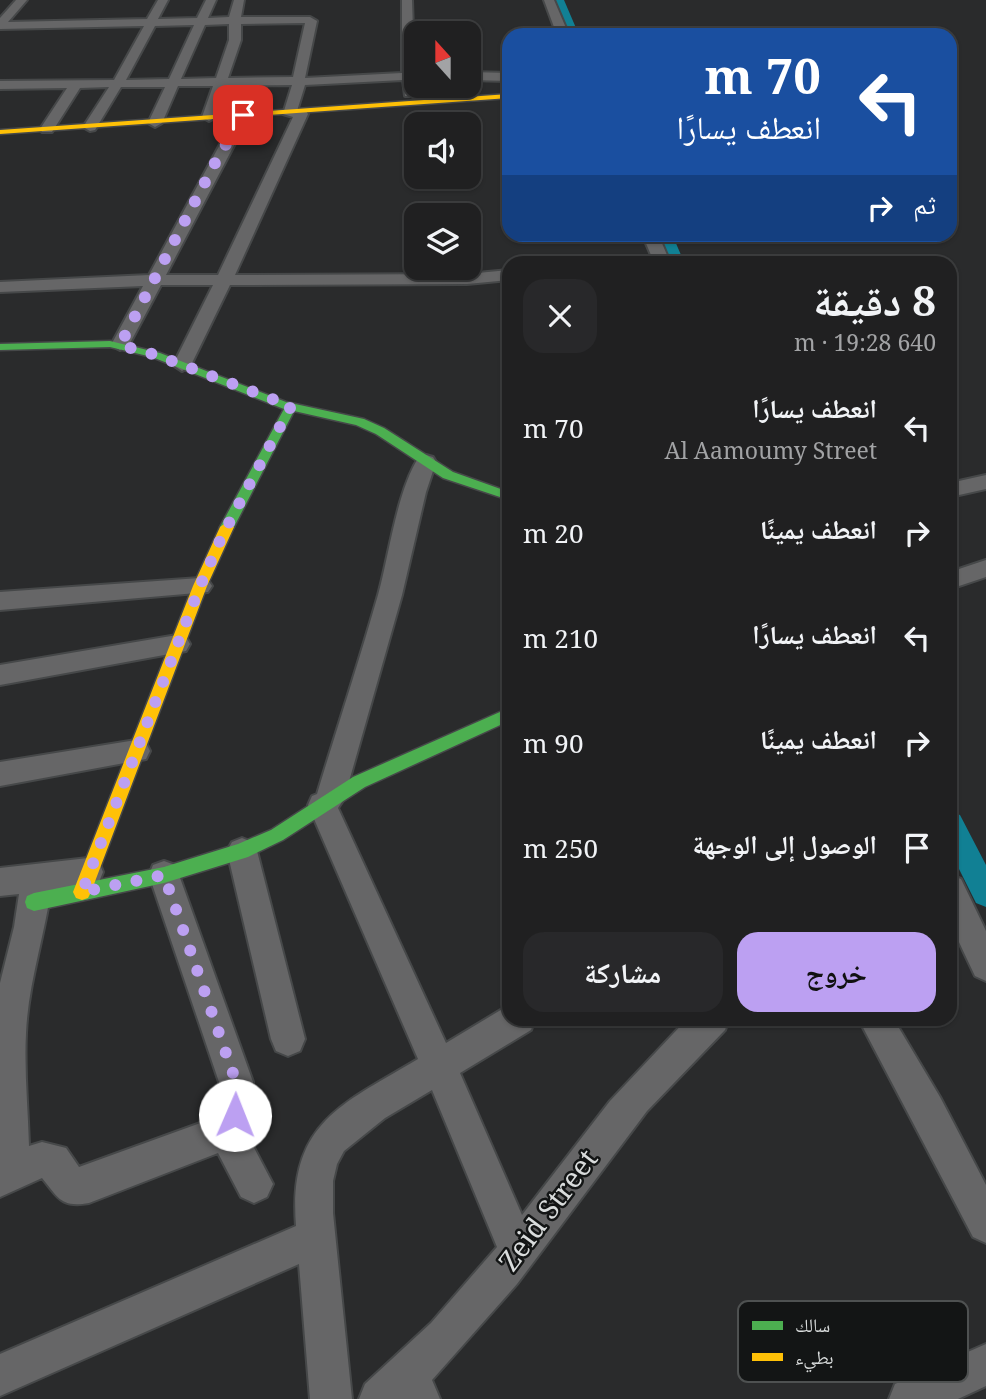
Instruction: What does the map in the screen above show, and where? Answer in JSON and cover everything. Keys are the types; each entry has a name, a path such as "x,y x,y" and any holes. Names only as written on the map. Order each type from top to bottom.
{"street":[{"path":"0,26 22,0"},
{"path":"90,127 163,0"},
{"path":"155,123 211,0"},
{"path":"209,117 235,40 234,23 239,0"},
{"path":"407,0 409,21"},
{"path":"549,0 560,28"},
{"path":"0,26 311,21 298,82 296,114 263,201 182,365"},
{"path":"0,85 298,82 404,76"},
{"path":"481,76 502,77"},
{"path":"47,129 76,84"},
{"path":"0,132 155,123 209,117 296,114 502,97"},
{"path":"410,104 411,98"},
{"path":"120,345 243,115"},
{"path":"0,287 155,280 467,279 502,276"},
{"path":"0,347 86,343 120,345 291,406 360,422 380,431 448,475 502,494"},
{"path":"85,882 200,586 222,536 291,406"},
{"path":"426,462 415,492 390,595 326,802 517,1251"},
{"path":"957,488 986,482"},
{"path":"957,578 986,568"},
{"path":"0,601 200,586"},
{"path":"0,675 177,644"},
{"path":"0,882 35,890 85,882 164,875 243,851 277,835 326,802 387,768 502,718"},
{"path":"0,774 136,751"},
{"path":"243,851 288,1039"},
{"path":"164,875 236,1082 238,1104 233,1129 237,1154 254,1184"},
{"path":"35,890 30,927 9,972 5,1177 42,1160 53,1161 68,1184 89,1184 233,1129"},
{"path":"957,904 986,965"},
{"path":"331,1399 316,1237 314,1181 320,1158 331,1138 373,1106 506,1026"},
{"name":"Zeid Street","path":"403,1391 468,1314 612,1125 670,1060 705,1026"},
{"path":"879,1026 927,1110 986,1224"},
{"path":"0,1375 316,1237"},
{"path":"968,1373 986,1365"},
{"path":"911,1399 948,1382"}],"waterway":[{"path":"559,0 571,28"},
{"path":"668,242 674,256"},
{"path":"957,837 986,894"}],"traffic: fast":[{"path":"0,347 110,344 156,355 283,405 360,422 380,431 448,475 502,494"},
{"path":"227,527 291,406"},
{"path":"34,902 164,875 242,851 277,835 359,782 502,717"}],"traffic: slow":[{"path":"0,132 502,96"},
{"path":"82,892 200,586 227,527"}],"route":[{"path":"235,1115 238,1104 236,1082 164,875 82,892 200,586 222,536 291,406 156,355 120,345 243,115"}]}
